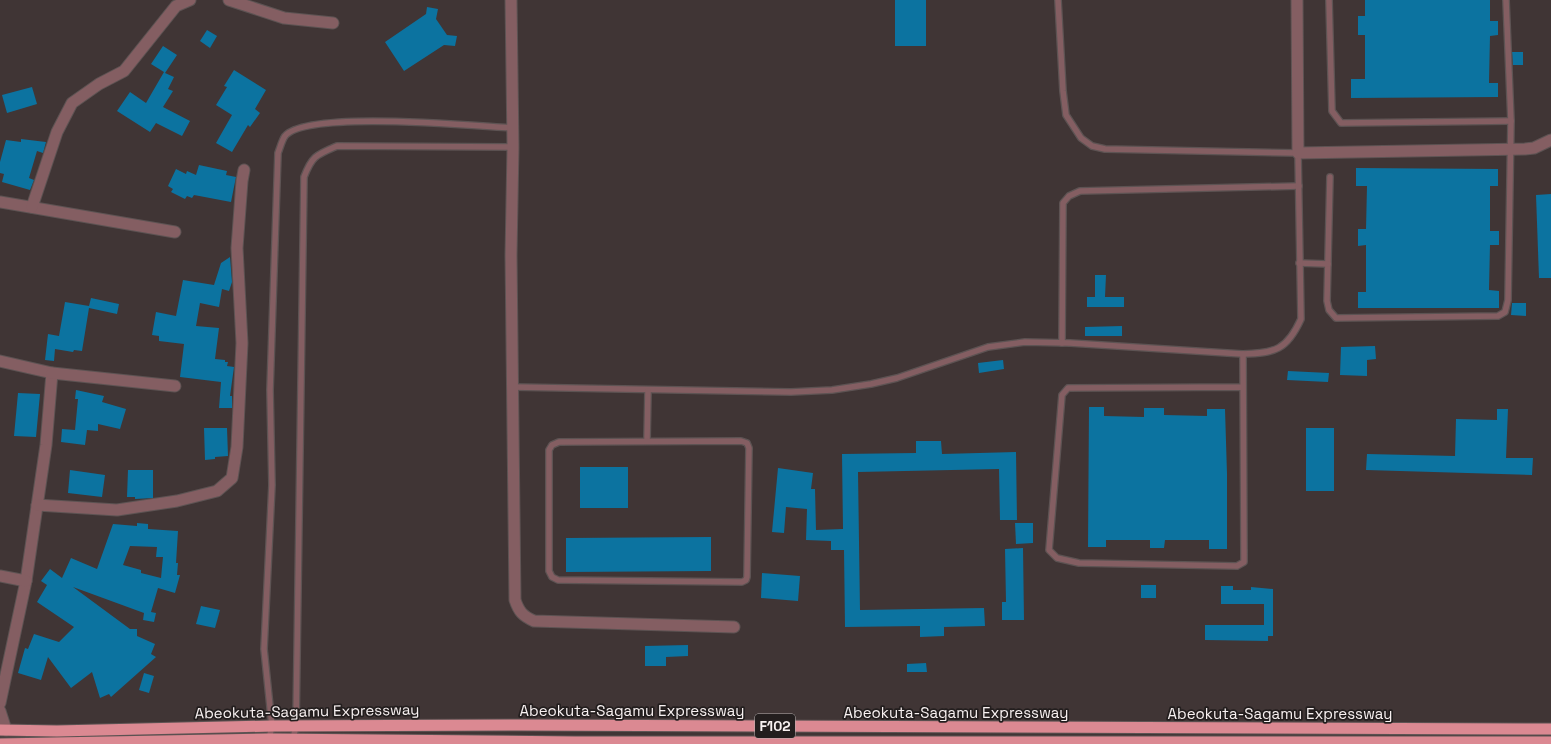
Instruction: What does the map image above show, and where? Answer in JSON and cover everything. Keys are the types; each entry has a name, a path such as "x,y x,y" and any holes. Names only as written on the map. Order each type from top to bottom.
{"highway":[{"name":"Abeokuta-Sagamu Expressway","path":"3,730 57,731 272,726 517,725 1551,729"},
{"name":"Abeokuta-Sagamu Expressway","path":"0,744 269,739 333,742 575,743 1551,742"}],"street":[{"path":"32,207 57,132 72,103 100,84 124,71 176,6 190,0"},
{"path":"229,0 284,18 332,23"},
{"path":"511,0 514,147 511,255 512,387 515,600 518,610 525,617 534,621 734,628"},
{"path":"1297,0 1298,153 1510,150 1534,148 1551,140"},
{"path":"37,505 117,510 177,501 217,491 232,478 237,447 242,351 237,248 244,170"},
{"path":"0,202 175,232"},
{"path":"0,361 52,373 175,386"},
{"path":"0,703 26,580 46,444 52,373"},
{"path":"0,576 26,580"},
{"path":"0,711 3,730"},
{"path":"45,744 57,731"}],"lane":[{"path":"512,387 648,391 791,392 832,390 897,378 988,347 1025,342 1243,354 1266,353 1284,345 1302,320 1298,153 1104,149 1092,146 1081,138 1066,115 1063,91 1058,0"},
{"path":"1329,0 1332,111 1341,123 1510,121"},
{"path":"1330,177 1327,301 1329,310 1336,318 1498,316 1505,312 1508,300 1510,150 1506,0"},
{"path":"269,739 272,726 264,649 272,485 270,390 278,153 285,136 297,129 312,124 363,121 513,128"},
{"path":"293,739 296,726 304,177 310,162 319,153 337,146 514,147"},
{"path":"1062,343 1063,203 1069,196 1080,191 1298,186"},
{"path":"1300,263 1328,264"},
{"path":"1243,354 1244,562 1237,566 1079,564 1057,558 1049,550 1062,395 1068,388 1243,387"},
{"path":"647,441 648,391"},
{"path":"647,441 741,441 747,443 746,580 742,582 558,580 552,577 549,571 549,450 552,445 559,442 647,441"}],"building":[{"path":"895,0 926,0 926,46 895,46"},
{"path":"1365,0 1490,0 1490,21 1498,21 1498,35 1490,36 1489,83 1498,83 1498,97 1351,98 1351,79 1365,79 1365,35 1358,35 1358,16 1365,16"},
{"path":"427,7 438,9 436,19 447,35 457,36 455,46 444,45 404,71 385,42 426,14"},
{"path":"207,30 217,36 210,48 200,41"},
{"path":"163,46 177,55 165,73 174,77 168,89 173,91 163,107 190,121 182,136 156,123 150,132 117,111 130,92 146,103 164,72 151,64"},
{"path":"1512,52 1523,52 1523,65 1513,65"},
{"path":"234,70 266,90 255,109 260,113 250,127 248,125 232,152 216,143 232,115 216,105 227,87 224,86"},
{"path":"32,87 37,104 7,113 2,95"},
{"path":"21,139 46,142 43,153 37,151 29,178 34,180 30,190 2,182 4,174 0,173 0,162 6,140 21,142"},
{"path":"199,165 227,171 226,175 236,177 231,202 194,195 192,198 187,196 185,199 171,192 173,189 168,186 176,169 186,174 187,171 196,175"},
{"path":"1356,168 1498,169 1498,186 1490,186 1490,231 1499,231 1499,245 1490,245 1489,290 1499,291 1499,308 1358,308 1358,292 1366,292 1366,245 1358,246 1358,229 1366,229 1367,186 1356,186"},
{"path":"1551,194 1551,278 1539,278 1536,195"},
{"path":"230,257 232,282 229,291 222,289 219,307 200,303 196,326 219,328 215,359 225,360 225,362 228,362 227,366 234,367 230,396 232,396 232,408 219,408 221,382 180,377 184,344 159,341 159,336 152,335 156,312 176,316 183,280 214,285 221,263"},
{"path":"1095,275 1106,275 1105,297 1124,297 1124,307 1087,307 1087,297 1095,297"},
{"path":"91,298 119,304 117,314 89,308 82,351 74,350 73,352 55,349 54,361 45,360 48,334 59,336 65,302 89,306"},
{"path":"1512,303 1526,303 1526,316 1511,315"},
{"path":"1122,326 1122,336 1085,336 1085,327"},
{"path":"1375,346 1376,359 1367,360 1367,376 1340,375 1341,347"},
{"path":"1003,360 1004,369 979,373 978,363"},
{"path":"1288,371 1329,373 1328,382 1287,380"},
{"path":"76,390 104,396 102,402 126,409 120,429 98,424 98,431 87,430 85,445 61,442 62,429 75,430 78,399 75,399"},
{"path":"18,393 40,394 36,437 14,436"},
{"path":"1089,407 1104,407 1104,416 1144,417 1144,408 1164,408 1164,415 1207,416 1207,409 1225,409 1227,549 1209,549 1209,540 1165,540 1164,548 1150,548 1150,540 1106,540 1106,547 1088,547"},
{"path":"1497,409 1508,409 1506,458 1533,458 1532,475 1366,470 1367,454 1455,456 1456,419 1497,420"},
{"path":"204,428 227,428 228,456 215,457 215,459 205,460"},
{"path":"1306,428 1334,428 1334,491 1306,491"},
{"path":"916,441 941,441 942,454 1016,452 1017,520 1000,520 999,469 858,472 860,610 984,608 985,626 944,627 944,636 920,637 920,626 845,627 844,550 831,550 831,541 806,540 807,509 786,507 784,533 772,532 778,468 813,473 811,489 815,489 816,530 843,529 842,454 916,453"},
{"path":"580,467 628,467 628,508 580,508"},
{"path":"70,470 105,475 102,497 68,493"},
{"path":"128,470 153,470 153,498 135,499 135,497 127,497"},
{"path":"137,523 148,524 148,529 178,531 176,563 178,563 177,575 180,575 175,593 158,588 151,612 156,613 154,622 143,620 144,613 73,587 130,629 137,629 137,636 155,644 151,654 156,657 111,697 109,694 100,698 92,672 71,688 48,657 41,680 18,673 25,648 28,649 34,634 59,642 74,627 37,602 47,585 41,581 50,569 62,578 71,558 97,569 113,524 137,526","holes":["130,546 157,547 156,557 163,557 161,578 141,573 141,570 123,565"]},
{"path":"1015,523 1033,523 1033,543 1016,544"},
{"path":"711,537 711,571 566,572 566,538"},
{"path":"1023,548 1024,620 1002,620 1002,602 1006,602 1005,549"},
{"path":"762,573 800,576 798,601 761,598"},
{"path":"1141,585 1156,585 1156,598 1141,598"},
{"path":"1221,586 1233,586 1233,590 1251,590 1251,587 1273,589 1273,636 1268,636 1268,641 1205,640 1205,625 1264,625 1264,604 1221,604"},
{"path":"201,606 220,610 215,628 196,624"},
{"path":"688,645 688,656 666,657 666,666 645,666 645,646"},
{"path":"926,663 927,672 907,672 907,664"},
{"path":"144,673 154,676 149,693 139,690"}]}
